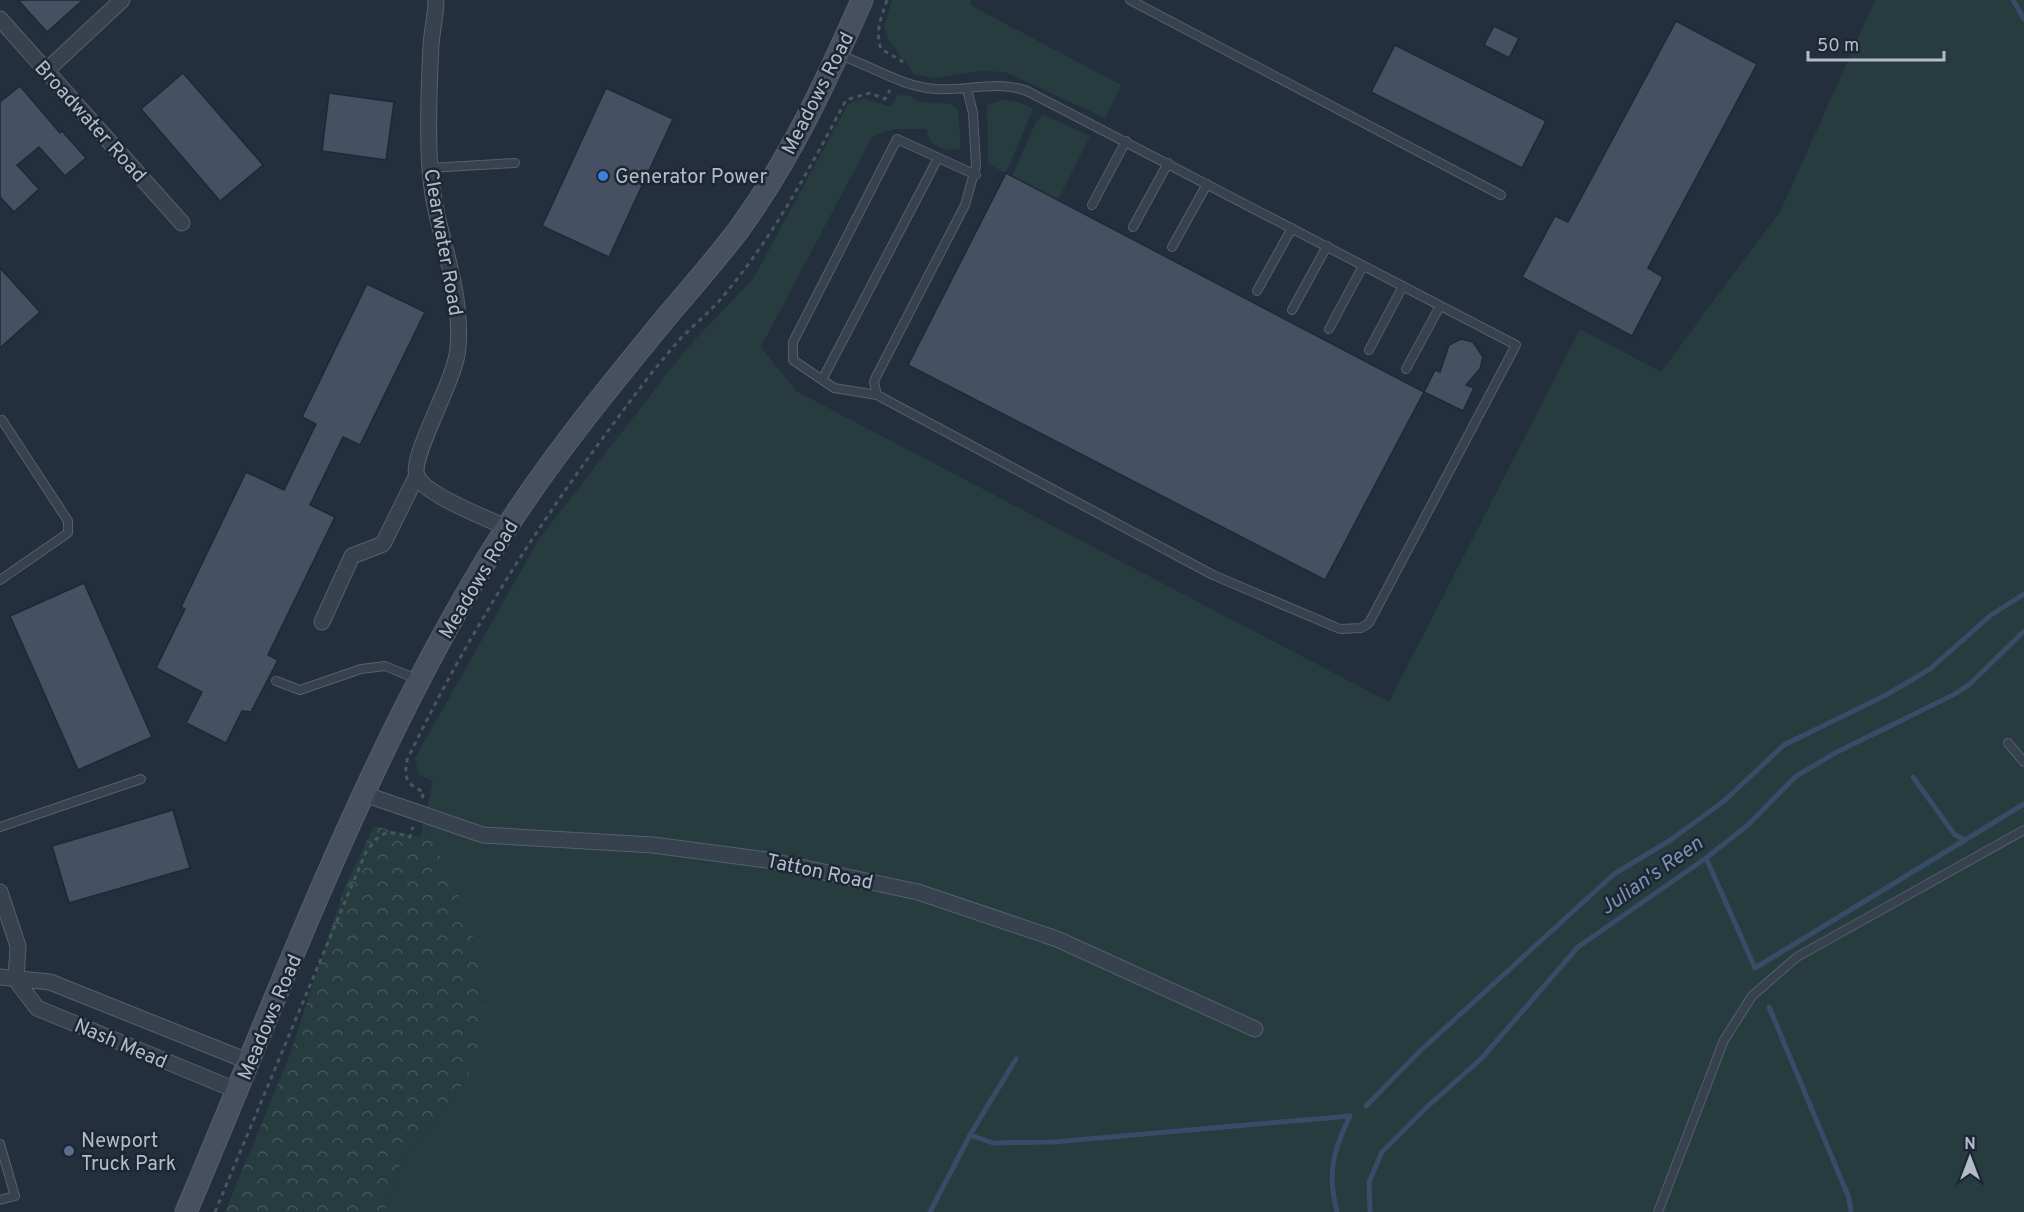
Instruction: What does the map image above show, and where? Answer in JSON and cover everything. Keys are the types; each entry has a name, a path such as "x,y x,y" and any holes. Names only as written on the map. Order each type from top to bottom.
{"street":[{"path":"46,71 122,0"},
{"name":"Clearwater Road","path":"322,622 352,556 383,544 417,476 416,459 451,381 458,351 460,318 455,284 434,200 429,168 431,46 436,0"},
{"name":"Meadows Road","path":"186,1212 364,794 419,681 507,528 619,374 739,229 796,141 862,0"},
{"name":"Broadwater Road","path":"0,19 182,224"},
{"path":"417,476 426,488 507,528"},
{"name":"Tatton Road","path":"364,794 483,835 653,845 756,858 918,892 1057,939 1255,1029"},
{"path":"0,892 18,946 16,980"},
{"name":"Nash Mead","path":"0,977 50,981 250,1062"},
{"name":"Nash Mead","path":"16,980 37,1008 238,1091"}],"lane":[{"path":"1130,0 1501,195"},
{"path":"838,55 918,86 967,89 985,86 1013,86 1040,96 1516,345 1369,623 1361,628 1340,629 1213,575 941,427 896,407 877,395 834,388 793,360 793,342 856,215 897,139 976,175"},
{"path":"877,395 874,382 876,376 965,205 976,175 973,113 967,89"},
{"path":"1092,205 1126,141"},
{"path":"822,380 938,158"},
{"path":"429,168 515,163"},
{"path":"1133,227 1168,163"},
{"path":"1172,247 1206,183"},
{"path":"1257,291 1292,228"},
{"path":"1292,310 1327,246"},
{"path":"1329,329 1363,266"},
{"path":"1369,350 1403,286"},
{"path":"1406,369 1440,306"},
{"path":"0,580 68,533 68,520 2,420"},
{"path":"276,681 300,690 361,669 385,666 419,681"},
{"path":"2008,743 2024,762"},
{"path":"0,827 141,779"},
{"path":"1658,1212 1724,1040 1752,996 1797,957 2024,830"},
{"path":"0,1144 15,1196 0,1200"}],"path":[{"name":"Meadows Road","path":"886,0 878,27 878,39 881,49 902,61"},
{"name":"Meadows Road","path":"424,792 409,785 404,776 407,760 474,630 525,548 612,426 681,338 720,300 768,235 791,202 846,100 870,93 885,99 891,86"},
{"name":"Meadows Road","path":"215,1212 365,854 376,837 387,832 410,837 414,825"}],"green space":[{"path":"892,0 971,0 970,5 1121,85 1105,118 1005,72 982,71 932,78 914,74 889,41 884,26"},
{"path":"1875,0 2024,0 2024,1212 385,1212 400,1165 467,1079 432,840 420,837 433,781 419,775 415,758 539,539 687,348 753,279 848,104 864,98 890,107 898,95 910,96 919,102 952,104 958,111 961,148 949,150 938,147 930,140 927,129 894,129 872,137 761,347 796,391 1389,702 1580,329 1661,372 1781,210"},
{"path":"1003,100 1019,102 1033,109 1006,173 988,164 987,105"},
{"path":"1044,115 1090,136 1058,200 1012,176 1036,122"},
{"path":"374,826 432,840 462,902 476,945 484,1014 475,1059 467,1079 400,1164 385,1212 225,1212 288,1060 345,886"}],"building":[{"path":"18,0 83,0 47,32"},
{"path":"1676,21 1757,64 1648,268 1663,277 1632,336 1522,277 1555,216 1568,222"},
{"path":"1494,26 1519,38 1509,58 1484,45"},
{"path":"1395,45 1546,121 1522,168 1371,92"},
{"path":"183,73 263,165 220,201 141,109"},
{"path":"20,86 60,133 62,131 86,158 65,176 39,147 17,165 39,189 14,212 0,197 0,102"},
{"path":"606,88 673,119 609,257 542,226"},
{"path":"329,93 394,102 386,160 322,151"},
{"path":"1006,173 1424,392 1325,580 908,365"},
{"path":"0,268 40,312 0,348"},
{"path":"367,284 425,312 360,445 343,437 310,505 335,517 268,655 278,660 251,712 242,711 226,743 186,723 202,692 156,668 185,609 181,607 246,472 284,490 316,424 302,417"},
{"path":"1461,339 1473,342 1483,357 1480,369 1466,385 1474,388 1463,411 1424,392 1435,370 1440,372 1449,345"},
{"path":"84,583 152,737 78,770 10,616"},
{"path":"173,810 190,868 69,903 52,846"}],"waterway":[{"path":"2013,0 2024,19"},
{"path":"1366,1106 1420,1051 1614,874 1669,841 1724,801 1784,745 1886,695 1930,669 1991,615 2024,594"},
{"name":"Julian's Reen","path":"1370,1212 1369,1182 1382,1152 1428,1106 1481,1059 1578,947 1706,858 1748,825 1795,777 1835,753 1955,694 1970,684 2024,631"},
{"path":"1913,777 1954,834 1965,840 2024,804"},
{"path":"1706,858 1755,968 1965,840"},
{"path":"1769,1007 1849,1198 1851,1212"},
{"path":"930,1212 970,1135 1016,1059"},
{"path":"970,1135 993,1143 1053,1142 1350,1116 1339,1140 1333,1162 1332,1185 1337,1212"}],"place":[{"name":"Generator Power","path":"603,176"},
{"name":"Newport Truck Park","path":"69,1151"}]}
